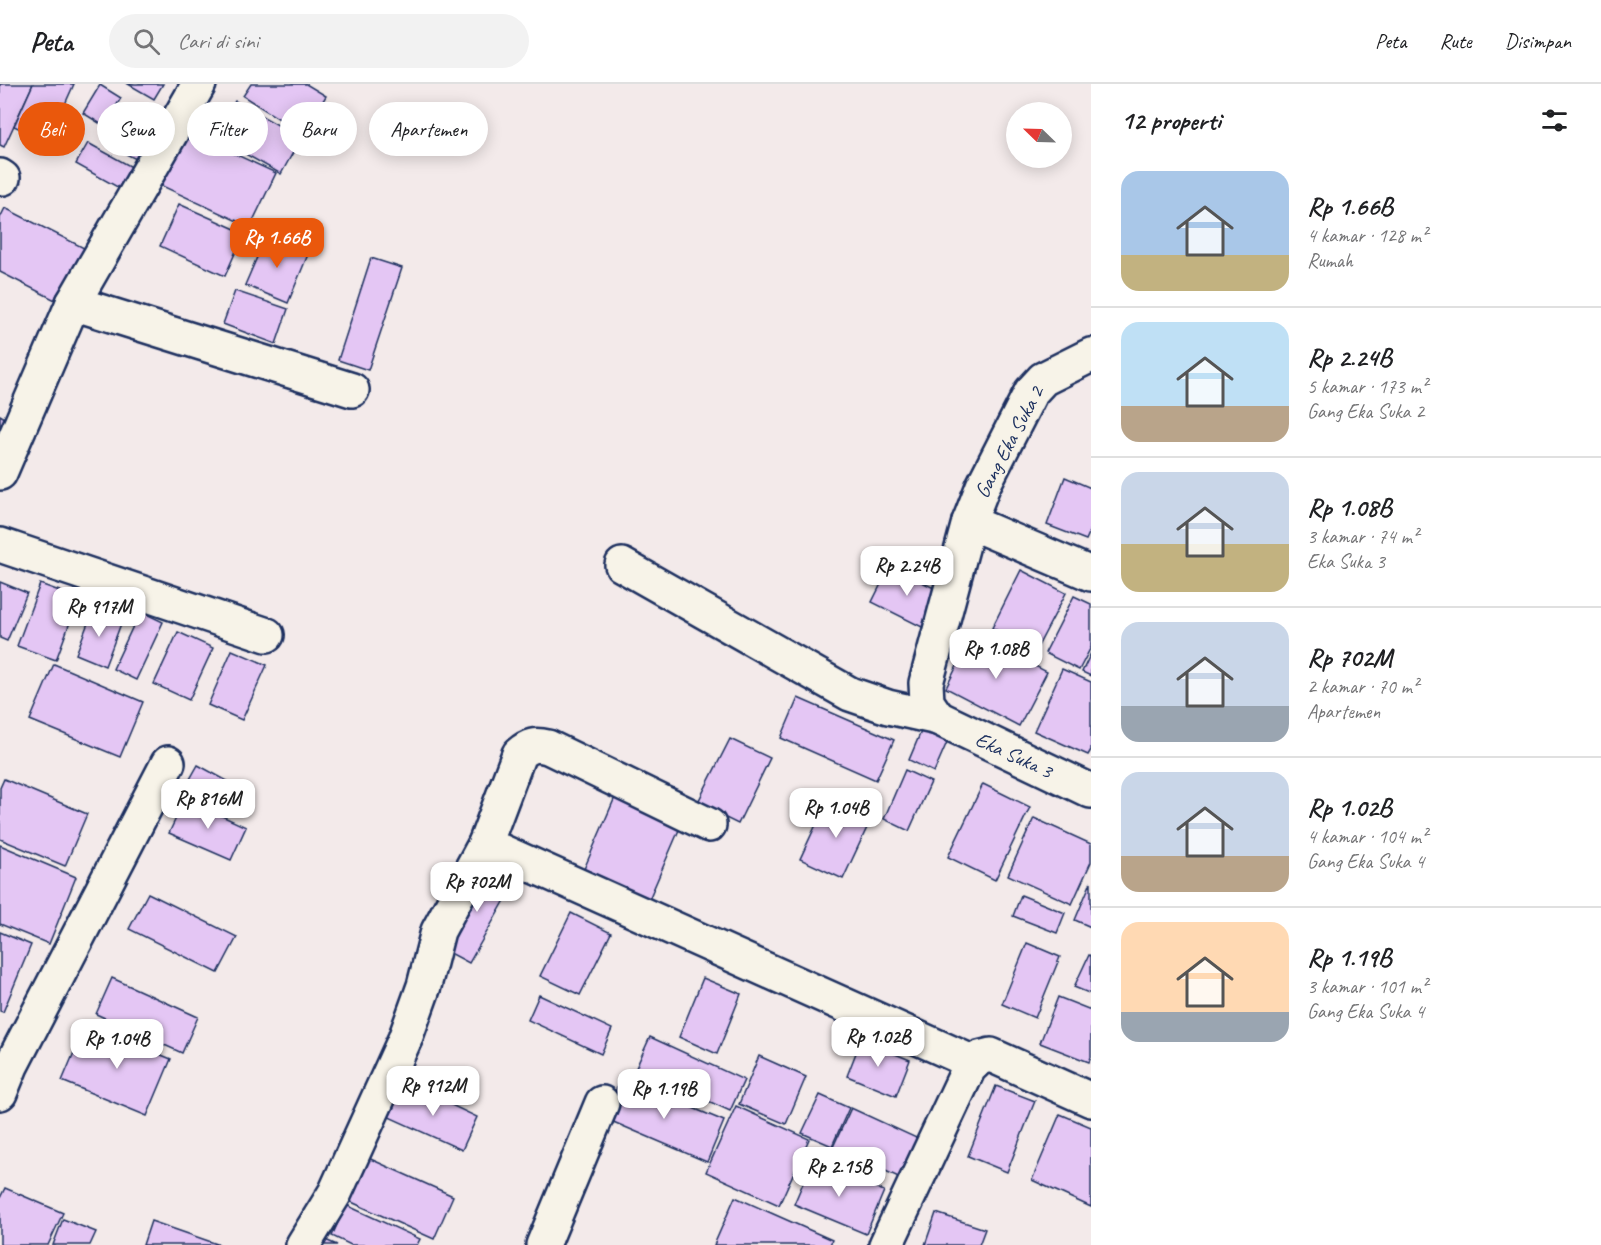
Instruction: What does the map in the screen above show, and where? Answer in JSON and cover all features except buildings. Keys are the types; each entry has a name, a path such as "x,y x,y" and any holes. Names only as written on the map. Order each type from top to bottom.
{"street":[{"path":"0,473 73,303 199,84"},
{"path":"73,303 351,390"},
{"name":"Gang Eka Suka 2","path":"938,718 927,702 926,683 969,522 983,486 1031,392 1043,379 1091,355"},
{"path":"969,522 1091,574"},
{"path":"0,545 267,635"},
{"name":"Eka Suka 3","path":"622,565 850,694 888,707 938,718 1091,791"},
{"path":"303,1245 335,1193 405,1039 424,986 438,931 484,844 519,754 527,747 536,744 548,747 709,825"},
{"path":"4,1074 168,763"},
{"path":"484,844 974,1063"},
{"path":"886,1245 969,1068 974,1063 984,1056 991,1055 1091,1100"},
{"path":"543,1245 602,1103"}]}
